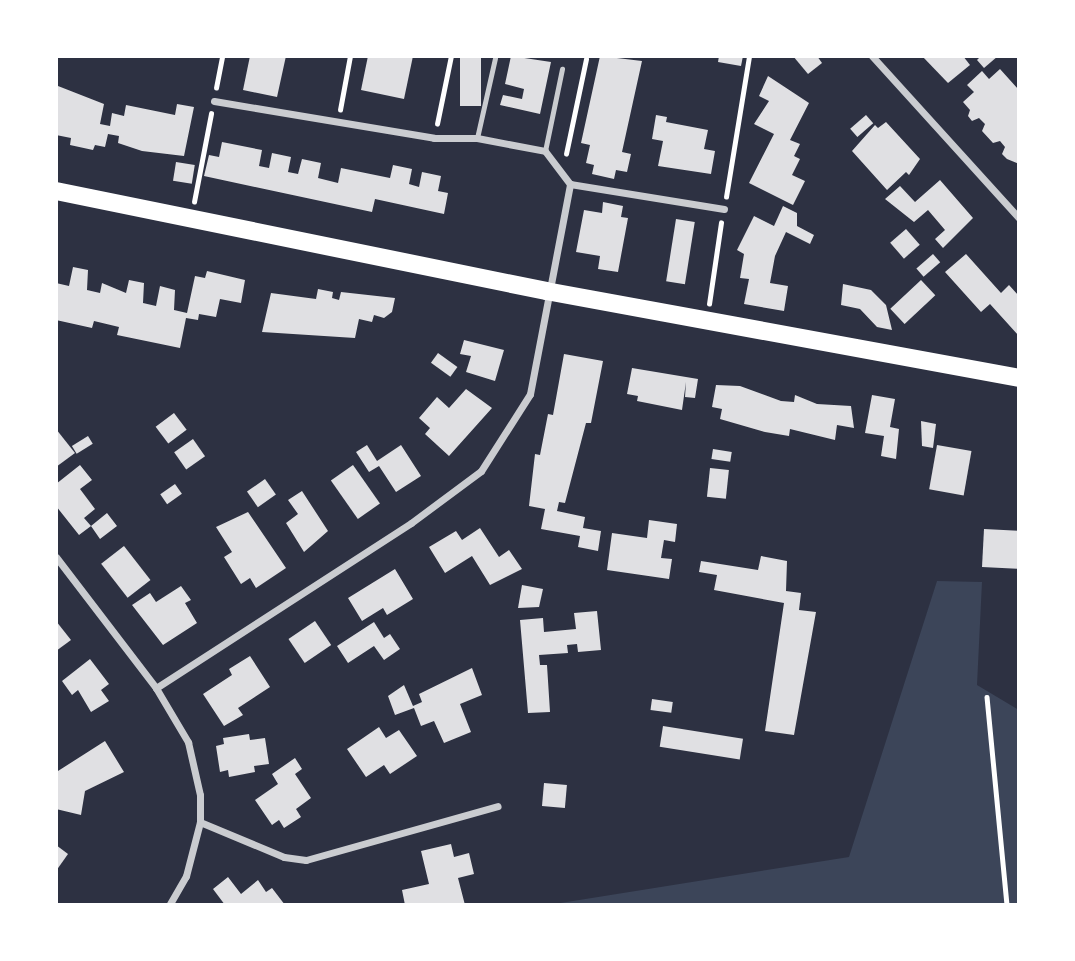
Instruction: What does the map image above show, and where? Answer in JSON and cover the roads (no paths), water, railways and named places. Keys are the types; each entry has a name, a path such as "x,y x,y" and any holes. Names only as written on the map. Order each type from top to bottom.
{"main road":[{"path":"56,191 191,216 546,291 1019,378"}],"street":[{"path":"872,56 1019,218"},
{"path":"214,101 434,138 477,138 545,151 570,184 724,209"},
{"path":"156,688 411,523 481,471 530,394 546,291 570,184"},
{"path":"56,557 156,688 188,742 200,795 200,822 186,876 169,905"},
{"path":"200,822 284,857 306,860 498,806"}],"lane":[{"path":"477,138 495,58"},
{"path":"545,151 562,69"}]}
